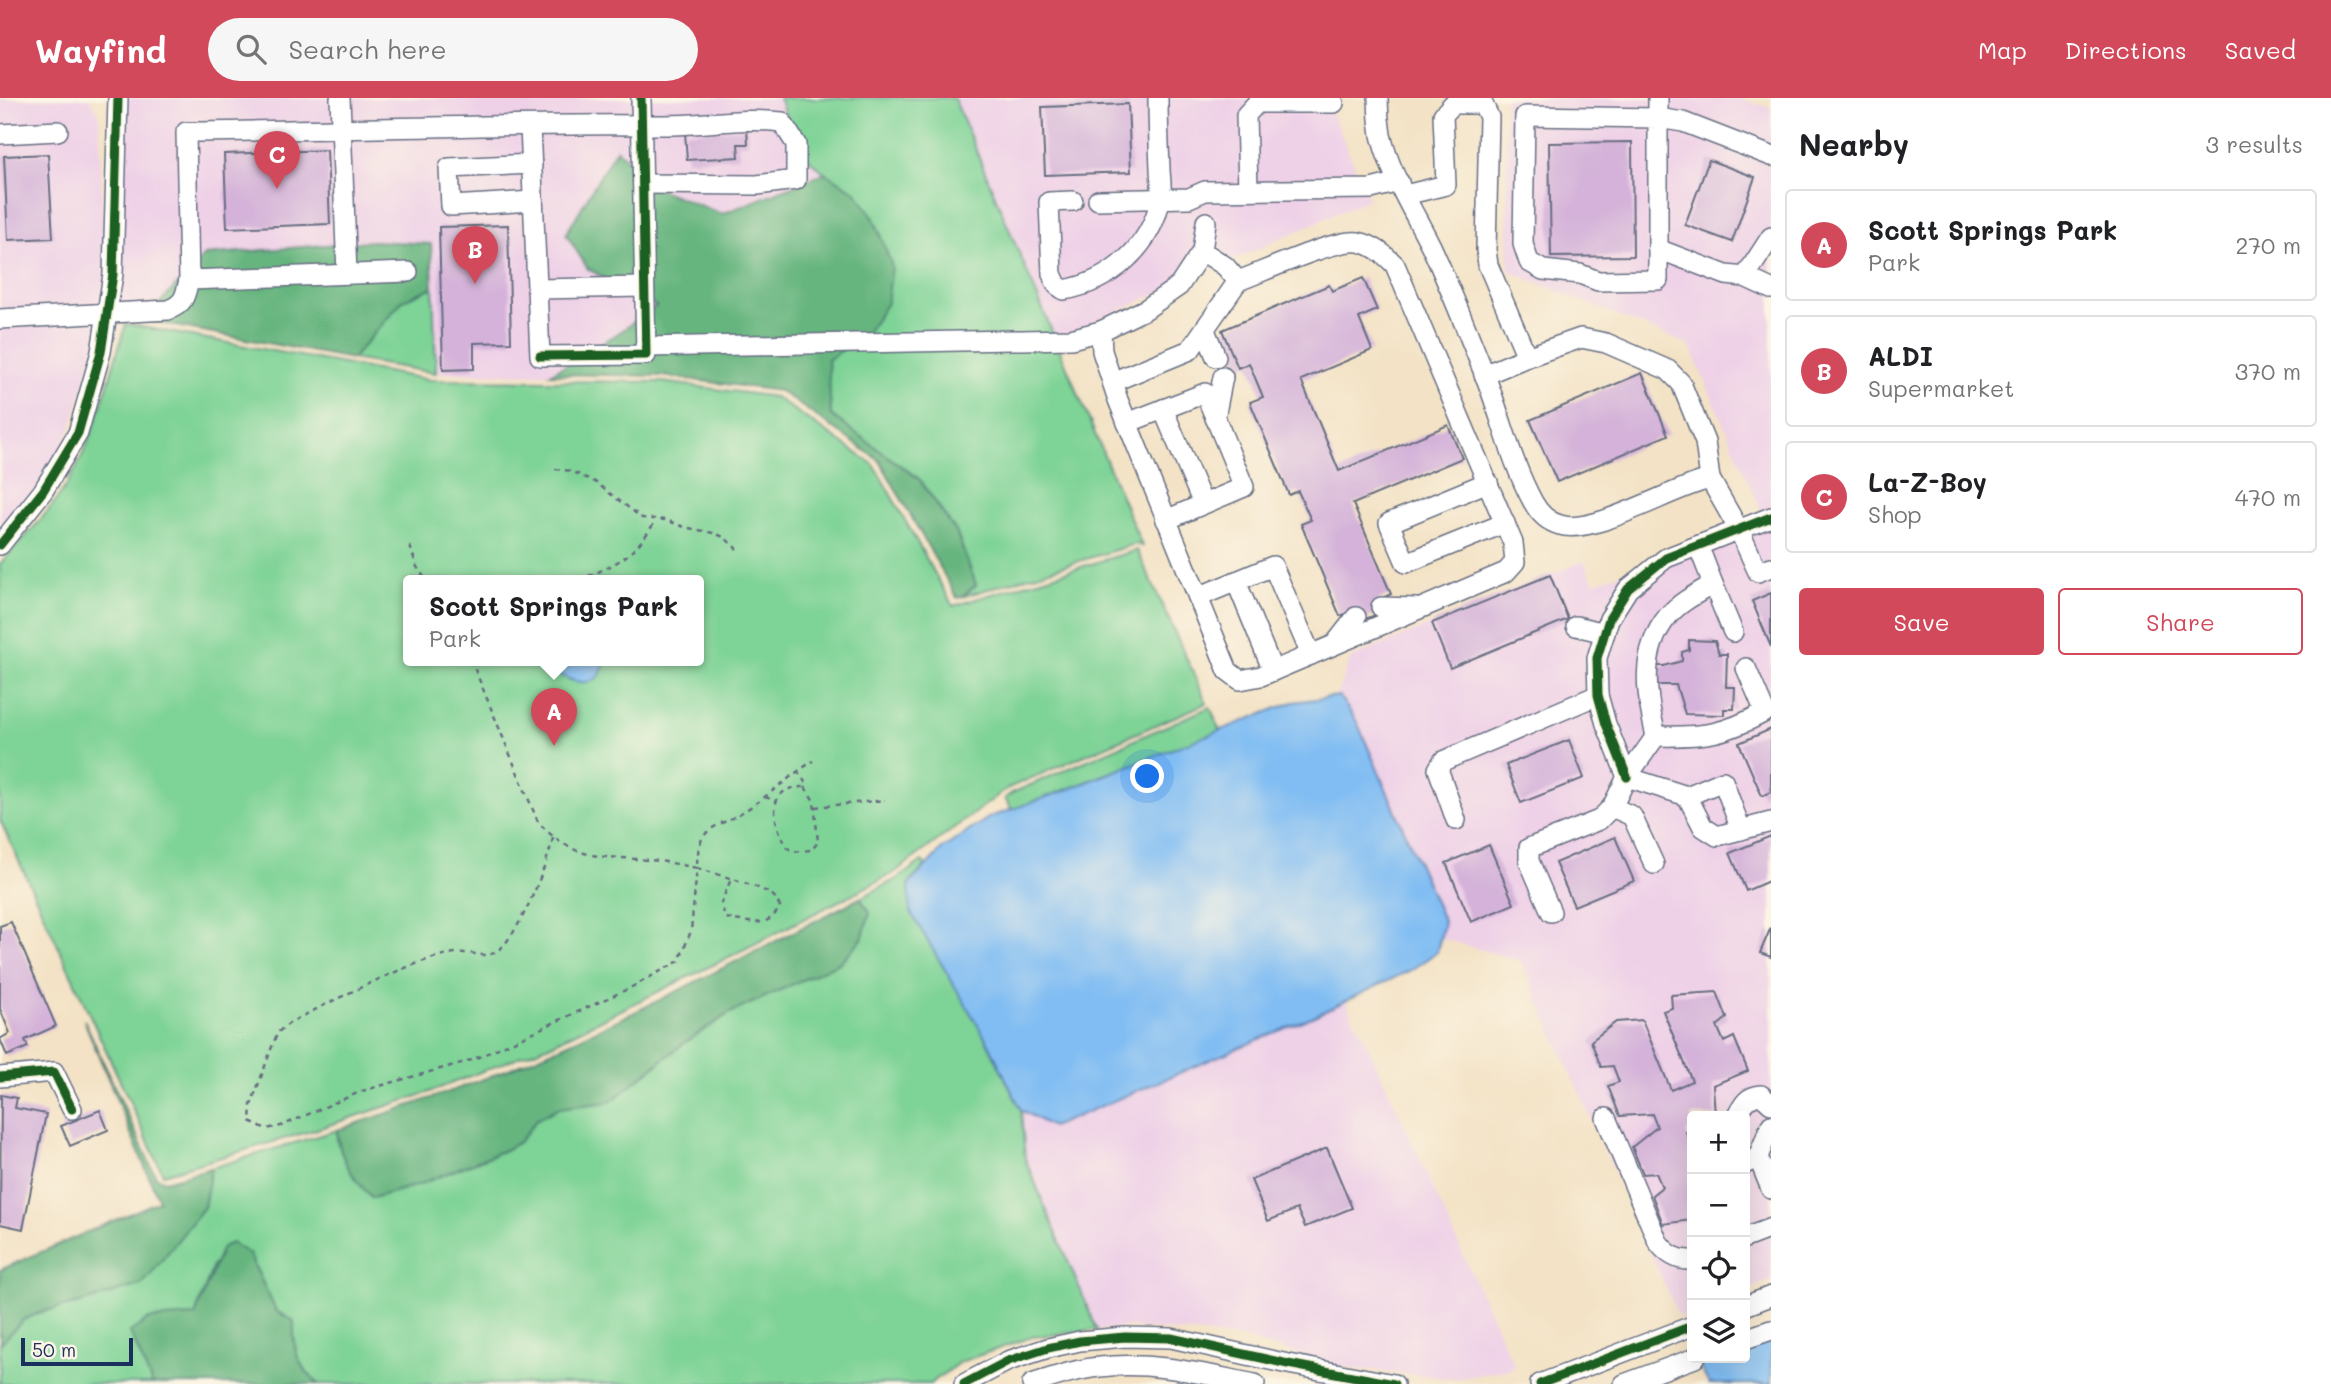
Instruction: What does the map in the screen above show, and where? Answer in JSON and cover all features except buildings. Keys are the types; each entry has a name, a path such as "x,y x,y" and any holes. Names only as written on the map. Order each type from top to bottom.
{"street":[{"path":"0,545 43,491 78,433 101,352 113,274 118,98"},
{"path":"340,98 346,274"},
{"path":"530,126 540,356 646,355 641,98"},
{"path":"1073,201 1049,202 1052,274 1057,285 1064,290 1095,281 1116,269 1139,247 1154,220 1161,199 1158,98"},
{"path":"1378,98 1381,132 1388,158 1432,248 1485,374 1523,480 1534,504 1548,521 1563,527 1597,522 1693,483 1710,479"},
{"path":"1248,190 1246,115 1257,103 1334,103"},
{"path":"1098,200 1189,198 1206,191 1402,189 1446,185 1443,114 1453,104 1483,104 1489,117 1486,250 1488,265 1527,357"},
{"path":"1658,108 1658,280 1598,281 1580,274 1543,270 1529,262 1523,244 1525,116 1658,108 1683,122 1771,156"},
{"path":"0,319 167,310 178,306 185,296 189,280 186,132 683,125 764,120 782,121 796,144 796,180 757,185 643,184"},
{"path":"0,134 58,131"},
{"path":"532,164 449,168 451,206 533,201"},
{"path":"645,347 1071,338 1101,331 1146,309 1179,286 1202,251 1206,222"},
{"path":"1745,277 1771,237"},
{"path":"1101,331 1102,351 1112,382 1127,423 1227,671 1240,680 1273,671 1506,572 1515,562 1513,543 1505,523 1395,265 1380,250 1359,242 1340,242 1238,281 1190,350 1112,382"},
{"path":"1658,249 1726,275 1745,277 1771,289"},
{"path":"1202,251 1225,266 1238,281"},
{"path":"189,280 408,272"},
{"path":"537,289 645,287"},
{"path":"1205,330 1216,357"},
{"path":"1485,374 1581,338 1606,343 1668,370 1681,383 1705,442 1710,479 1739,530 1758,572 1771,566"},
{"path":"1215,418 1223,377"},
{"path":"1127,423 1205,393 1244,487 1166,520"},
{"path":"1163,409 1203,504"},
{"path":"1488,482 1389,523 1406,563 1505,523"},
{"path":"1741,830 1723,781 1688,796 1628,777 1606,724 1598,695 1597,658 1609,619 1628,589 1666,558 1771,517"},
{"path":"1698,545 1733,632"},
{"path":"1198,597 1273,566 1311,655"},
{"path":"1236,581 1273,671"},
{"path":"1550,912 1529,861 1529,848 1599,820 1612,807 1628,777 1656,736 1649,708 1646,672 1652,642 1668,616 1684,602 1713,584"},
{"path":"1381,607 1420,608"},
{"path":"1335,645 1356,617"},
{"path":"1576,626 1605,634"},
{"path":"1656,736 1704,736 1746,722 1765,712 1746,668"},
{"path":"1456,820 1438,769 1443,761 1598,695"},
{"path":"1688,796 1703,827 1717,836 1771,822"},
{"path":"1612,807 1632,817 1654,864"},
{"path":"0,1077 54,1072 72,1109"},
{"path":"1739,1111 1742,1105 1754,1096 1760,1095 1771,1104"},
{"path":"1606,1118 1658,1242 1672,1256 1687,1261"},
{"path":"1771,1125 1751,1161 1771,1189"},
{"path":"1748,1237 1771,1228"},
{"path":"1750,1304 1771,1296"},
{"path":"1540,1384 1687,1328"},
{"path":"1750,1337 1771,1330"},
{"path":"964,1384 1008,1361 1048,1348 1080,1341 1136,1337 1171,1338 1394,1384"},
{"path":"1624,1384 1687,1361"},
{"path":"1032,1384 1062,1374 1098,1367 1138,1365 1163,1366 1255,1384"}],"path":[{"path":"555,469 581,475 595,482 642,518 666,520 718,534 737,549"},
{"path":"592,575 629,556 656,521"},
{"path":"410,546 423,575"},
{"path":"473,666 538,822 553,838 578,852 596,857 651,860 697,868 731,879 769,893 780,906 775,915 768,921 757,924 725,917 721,903 731,879"},
{"path":"553,838 549,856 516,930 497,951 484,956 463,953 437,957 403,969 290,1021 278,1032 250,1105 250,1121 266,1129 281,1126 362,1091 472,1060 630,988 679,961 691,931 697,868 704,836 710,830 743,813 813,761"},
{"path":"797,771 812,794 818,842 813,850 793,851 785,843 773,813 777,801 789,789 805,787"},
{"path":"765,797 777,801"},
{"path":"815,807 885,800"}],"shaded area":[{"path":"89,98 99,113 105,274 93,351 70,431 36,488 0,532 0,99"},
{"path":"126,98 779,98 799,151 825,173 722,215 663,191 616,149 588,269 657,306 617,334 550,374 436,373 431,244 374,241 205,255 144,320 129,317 120,323 109,354"},
{"path":"954,98 1325,98 1369,199 1056,339"},
{"path":"1505,98 1738,98 1771,108 1771,1280 1750,1289 1750,1111 1687,1111 1687,1314 1679,1317 1521,961 1440,938 1444,921 1339,696 1336,696 1351,658 1584,561 1594,583 1765,519 1689,345 1509,271"},
{"path":"1346,1001 1515,1368 1456,1379 1348,1368 1238,1337 1127,1327 1097,1330 1025,1159 1021,1110 1053,1127"}],"green space":[{"path":"779,98 954,98 1142,546 1135,544 962,597 976,584 956,531 919,479 831,416 828,360 867,333 881,235 873,217 855,191 825,173 799,151"},
{"path":"616,149 663,191 722,214 825,173 855,191 873,217 892,266 887,303 867,333 828,360 831,415 919,479 956,532 976,585 962,597 957,598 880,461 780,391 663,376 550,374 617,334 656,306 588,269 566,234"},
{"path":"373,241 431,244 433,287 403,300 352,359 144,320 205,255"},
{"path":"433,287 436,373 352,359 403,300"},
{"path":"126,324 430,380 662,382 775,397 874,465 953,606 1137,550 1207,703 1008,788 894,873 547,1046 427,1093 311,1131 163,1174 0,820 0,564 62,492 79,463 102,404"},
{"path":"1210,707 1220,731 1012,810 1005,798 1012,793"},
{"path":"922,861 926,865 909,884 1021,1110 1025,1159 1097,1330 1032,1337 960,1362 930,1384 319,1384 305,1370 295,1349 294,1321 276,1311 249,1254 213,1265 195,1316 174,1318 150,1378 152,1384 0,1384 0,1344 23,1320 41,1312 143,1284 204,1207 211,1168 337,1130 337,1142 372,1198 418,1185 507,1149 520,1141 537,1119 558,1108 610,1101 684,1043 730,1013 839,963 862,939 870,912 860,898 897,879"},
{"path":"860,898 870,912 862,939 839,963 730,1013 684,1043 610,1102 558,1108 537,1119 520,1141 507,1149 418,1185 372,1198 348,1167 340,1149 337,1130 418,1103 551,1051 668,996"},
{"path":"84,1020 156,1177 165,1181 211,1168 204,1207 143,1284 41,1312 23,1320 0,1344 0,1270 159,1201"},
{"path":"232,1243 249,1254 276,1311 294,1321 295,1349 305,1370 319,1384 152,1384 130,1332 149,1319 195,1316 222,1247"}],"water":[{"path":"547,666 604,667 598,677 584,682 568,679"},
{"path":"1339,696 1357,722 1444,922 1437,952 1411,970 1314,1016 1052,1127 1021,1110 989,1044 910,911 909,884 942,849 990,817 1293,702"},
{"path":"1771,1334 1771,1384 1709,1384 1698,1363 1750,1363 1750,1342"}],"cycle path":[{"path":"0,545 43,491 78,433 101,352 113,274 118,98"},
{"path":"540,356 646,355 641,98"},
{"path":"1627,777 1606,724 1598,695 1597,658 1609,619 1628,589 1666,558 1771,517"},
{"path":"0,1077 54,1072 72,1109"},
{"path":"1540,1384 1687,1328"},
{"path":"964,1384 1008,1361 1048,1348 1080,1341 1125,1337 1171,1338 1394,1384"}],"place":[{"name":"La-Z-Boy","path":"277,189"},
{"name":"ALDI","path":"475,284"},
{"name":"Scott Springs Park","path":"554,746"}]}
